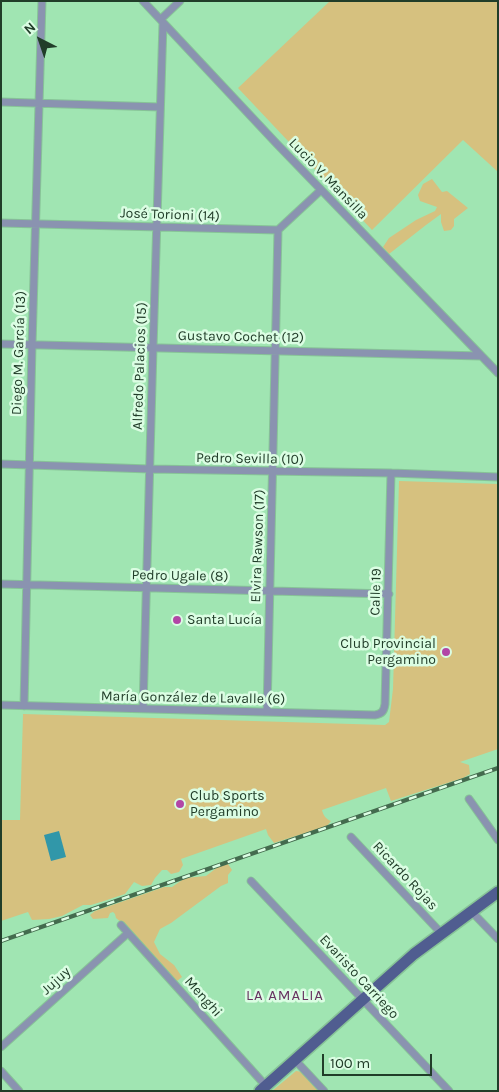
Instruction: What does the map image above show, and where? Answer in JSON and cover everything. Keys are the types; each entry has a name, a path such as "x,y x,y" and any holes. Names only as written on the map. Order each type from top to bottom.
{"main road":[{"path":"263,1088 414,954 498,892"}],"street":[{"name":"Diego M. García (13)","path":"24,706 42,1"},
{"name":"Lucio V. Mansilla","path":"143,1 321,190 498,373"},
{"path":"162,21 180,1"},
{"name":"Alfredo Palacios (15)","path":"143,709 162,21"},
{"path":"1,102 160,107"},
{"path":"278,230 321,190"},
{"name":"José Torioni (14)","path":"1,223 278,230"},
{"name":"Elvira Rawson (17)","path":"267,712 278,230"},
{"name":"Gustavo Cochet (12)","path":"1,344 481,356"},
{"name":"Pedro Sevilla (10)","path":"1,464 498,477"},
{"name":"Calle 19","path":"382,712 385,704 391,473"},
{"name":"Pedro Ugale (8)","path":"1,584 389,594"},
{"name":"María González de Lavalle (6)","path":"1,705 375,715 382,712"},
{"path":"469,799 498,840"},
{"name":"Ricardo Rojas","path":"351,837 441,933"},
{"name":"Evaristo Carriego","path":"251,881 449,1091"},
{"path":"471,911 498,939"},
{"name":"Menghi","path":"121,925 263,1088"},
{"name":"Jujuy","path":"1,1047 128,933"},
{"path":"295,1060 324,1091"},
{"path":"1,1071 19,1091"}],"shaded area":[{"path":"330,1 498,1 498,172 463,140 372,230 238,88"},
{"path":"432,179 442,192 447,191 468,208 454,219 454,226 451,230 444,231 441,214 389,254 383,247 389,238 416,220 435,211 437,207 420,201 418,195 423,184"},
{"path":"399,481 498,484 498,749 460,762 469,765 470,774 463,778 391,801 386,788 322,810 325,817 331,821 327,826 274,843 266,829 181,859 183,865 179,872 171,874 167,870 162,870 151,885 142,886 134,882 125,894 91,905 83,905 62,916 32,920 28,912 1,921 1,820 20,820 23,714 385,725 389,722 393,689"},
{"path":"228,864 232,870 228,875 228,883 160,929 154,942 160,954 174,965 182,977 177,981 152,957 144,945 137,941 132,931 116,918 113,912 110,913 108,918 93,919 90,915 95,911 164,887 172,887 185,878 206,876 219,866"},
{"path":"296,1071 302,1072 319,1091 272,1091"}],"water":[{"path":"59,831 66,857 51,861 44,835"}],"railway":[{"path":"1,941 498,768"}],"place":[{"name":"Santa Lucía","path":"177,620"},
{"name":"Club Provincial Pergamino","path":"446,652"},
{"name":"Club Sports Pergamino","path":"180,804"}],"district":[{"name":"LA AMALIA","path":"285,996"}]}
